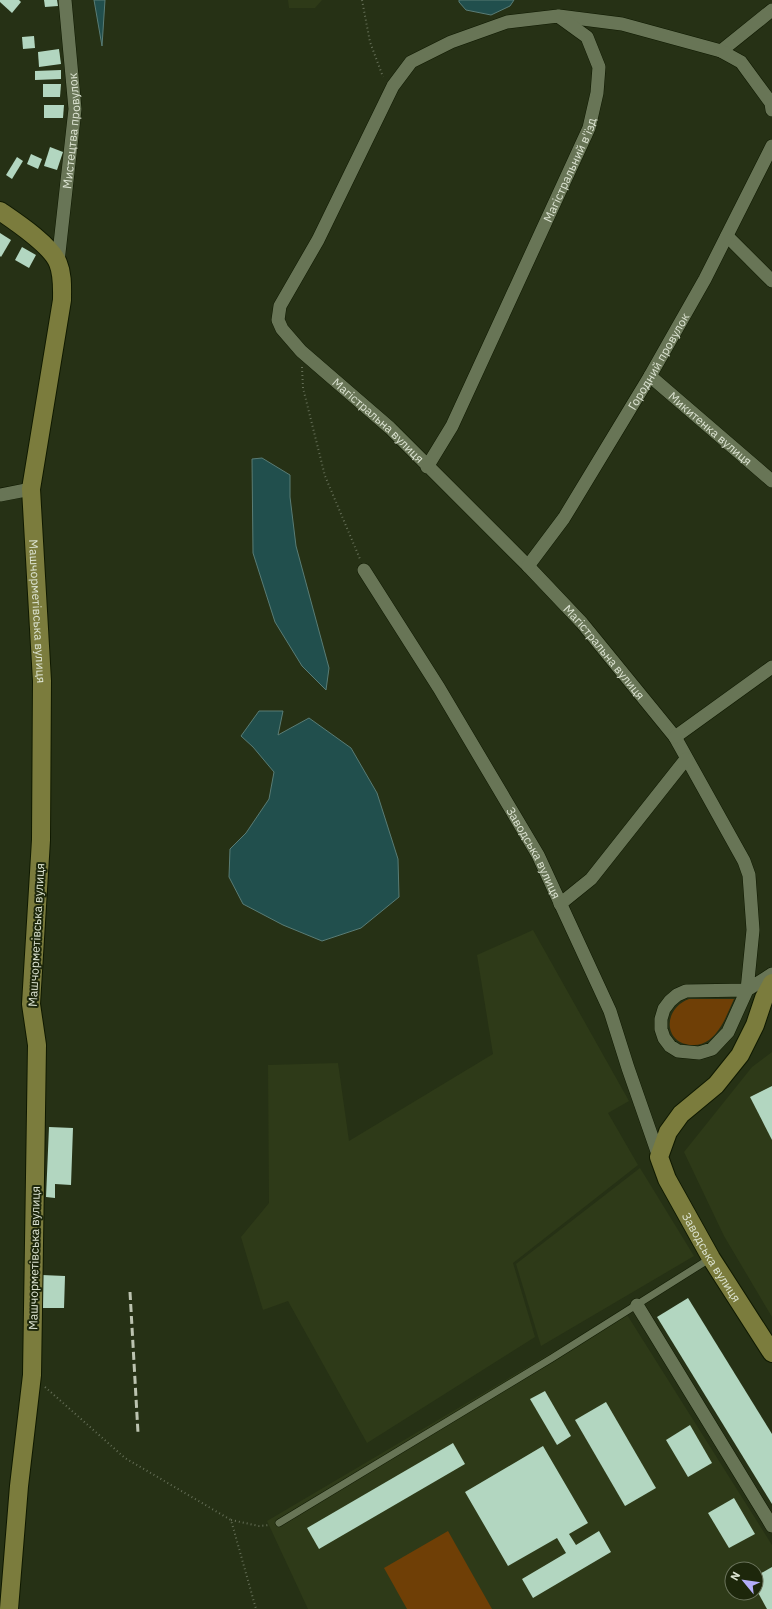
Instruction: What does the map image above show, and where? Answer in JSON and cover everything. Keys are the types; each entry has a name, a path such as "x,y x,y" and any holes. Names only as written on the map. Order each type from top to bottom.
{"street":[{"name":"Мистецтва провулок","path":"58,262 75,109 65,0"},
{"path":"721,51 772,10"},
{"path":"558,16 622,24 721,51 741,62 771,103 772,110"},
{"name":"Магістральна вулиця","path":"558,16 507,22 451,42 412,62 393,86 318,240 280,306 278,320 282,329 301,351 390,428 427,467 528,566 582,623 675,737 686,759 736,845 749,875 753,930 747,990"},
{"name":"Магістральний в'їзд","path":"427,467 452,426 589,128 597,93 599,67 587,37 558,16"},
{"name":"Городний провулок","path":"528,566 564,518 650,376 705,279 772,146"},
{"path":"0,211 35,237 58,262"},
{"path":"727,236 772,281"},
{"name":"Машчорметівська вулиця","path":"9,1609 19,1486 32,1376 37,1045 31,1004 41,840 42,681 31,489 62,300 62,279 58,262"},
{"name":"Микитенка вулиця","path":"650,376 772,481"},
{"path":"0,495 31,489"},
{"name":"Заводська вулиця","path":"364,570 439,688 538,855 610,1011 628,1068 667,1179 711,1258 772,1353"},
{"path":"675,737 772,667"},
{"path":"560,904 592,880 686,759"},
{"path":"747,990 728,1032 712,1049 699,1053 678,1051 670,1046 664,1038 661,1028 661,1019 664,1009 677,995 686,991 747,990 772,974"},
{"path":"659,1157 668,1132 681,1114 716,1085 740,1055 755,1025 764,998 772,983"},
{"path":"637,1305 772,1526"}],"lane":[{"path":"279,1523 429,1434 711,1258"}],"path":[{"path":"362,0 370,42 382,76 393,86"},
{"path":"301,351 303,388 325,476 364,570"},
{"path":"32,1376 125,1458 231,1520 259,1526 279,1523"},
{"path":"231,1520 256,1609"}],"shaded area":[{"path":"288,0 322,0 315,8 289,8"},
{"path":"533,930 629,1101 608,1113 638,1165 513,1263 535,1337 367,1443 288,1301 263,1310 241,1237 269,1203 268,1065 338,1063 349,1141 493,1054 477,955"},
{"path":"689,999 734,999 724,1021 714,1036 706,1042 700,1044 694,1045 684,1043 676,1039 670,1026 674,1010 680,1004"},
{"path":"772,1052 772,1317 724,1236 684,1152 752,1067"},
{"path":"640,1168 694,1256 541,1346 516,1264"},
{"path":"624,1310 772,1545 772,1609 308,1609 267,1521"},
{"path":"448,1531 492,1609 407,1609 384,1568"}],"water":[{"path":"94,0 105,0 102,46"},
{"path":"459,0 514,0 510,6 491,15 466,10"},
{"path":"262,458 290,475 290,497 296,546 329,668 326,690 302,666 275,622 253,553 252,459"},
{"path":"259,711 283,711 278,735 309,718 351,748 377,793 398,859 399,897 361,928 322,941 283,925 243,904 229,877 230,849 246,833 269,799 274,772 253,747 241,736"}],"building":[{"path":"0,0 19,0 21,2 12,13 0,2"},
{"path":"44,0 57,0 58,6 45,7"},
{"path":"34,36 35,48 23,49 22,37"},
{"path":"59,49 61,64 39,67 38,52"},
{"path":"61,70 61,79 35,80 35,71"},
{"path":"43,84 61,84 60,97 43,97"},
{"path":"44,105 64,105 63,118 44,118"},
{"path":"50,147 63,152 57,170 44,166"},
{"path":"31,154 42,159 38,169 27,164"},
{"path":"17,157 23,161 12,179 6,175"},
{"path":"0,233 11,240 1,257 0,256"},
{"path":"22,247 36,255 29,268 15,260"},
{"path":"772,1086 772,1140 750,1097"},
{"path":"49,1127 73,1128 71,1185 55,1184 55,1198 46,1197"},
{"path":"42,1275 65,1276 64,1308 40,1308"},
{"path":"688,1298 772,1434 772,1504 657,1317"},
{"path":"545,1391 571,1436 557,1445 530,1399"},
{"path":"606,1402 656,1488 625,1506 575,1420"},
{"path":"690,1425 712,1463 688,1477 666,1440"},
{"path":"453,1443 465,1464 319,1549 307,1528"},
{"path":"543,1446 588,1523 569,1534 576,1545 599,1531 611,1552 533,1598 522,1579 566,1553 557,1538 508,1566 465,1492"},
{"path":"734,1498 755,1534 729,1548 708,1513"},
{"path":"772,1567 772,1609 767,1609 763,1601 764,1601 764,1572"}],"railway":[{"path":"130,1292 138,1433"}]}
